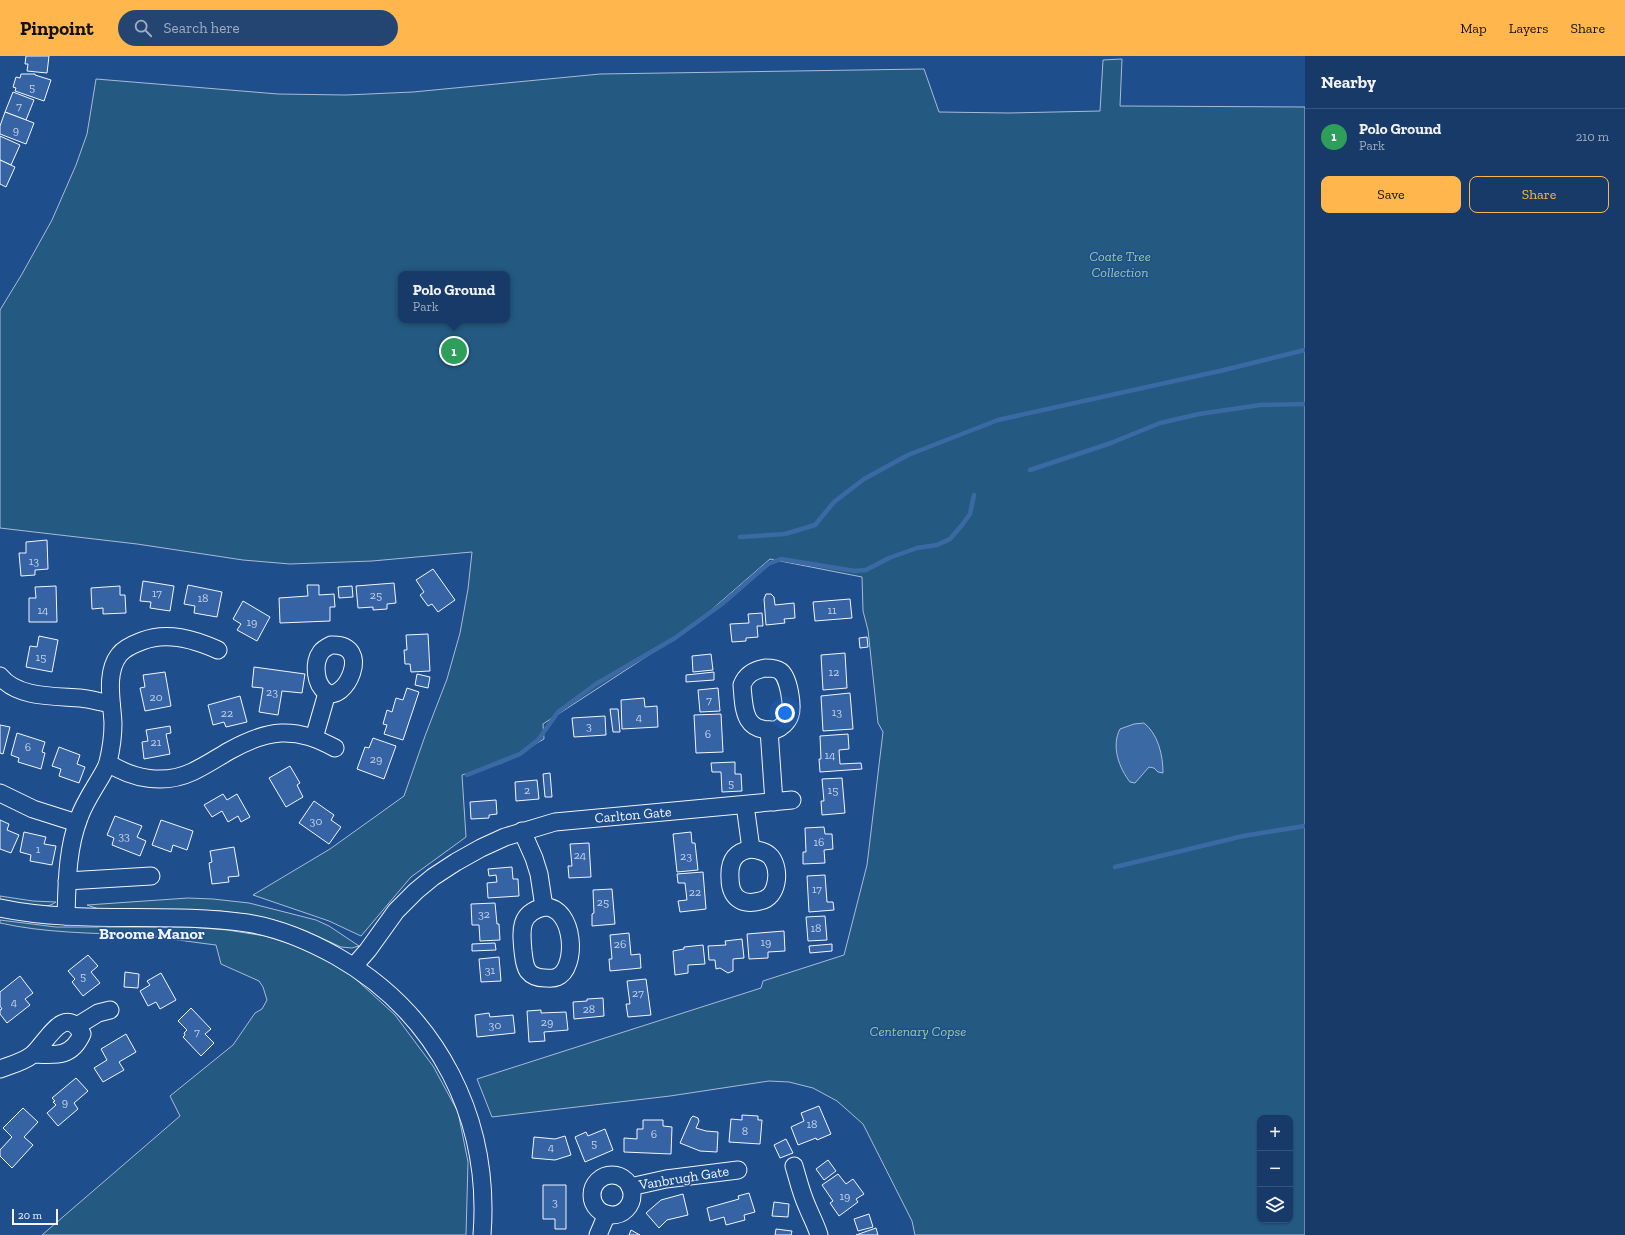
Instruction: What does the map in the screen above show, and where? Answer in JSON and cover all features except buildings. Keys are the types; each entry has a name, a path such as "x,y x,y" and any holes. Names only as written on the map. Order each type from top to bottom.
{"street":[{"path":"66,916 67,881 72,843 77,822 108,764 113,725 111,704 114,664 120,654 135,644 156,636 168,636 191,640 218,650"},
{"path":"0,676 11,685 25,691 93,700 111,704"},
{"path":"314,738 327,693"},
{"path":"769,730 774,802"},
{"path":"108,764 121,771 140,778 169,778 192,772 243,743 264,736 288,733 314,738 336,748"},
{"path":"0,792 33,809 77,822"},
{"name":"Carlton Gate","path":"354,966 368,950 396,911 433,877 481,848 522,831 555,822 792,800"},
{"path":"745,805 751,849"},
{"path":"522,831 534,858 542,889 544,907"},
{"path":"67,881 151,876"},
{"path":"0,908 42,916 197,918 250,924 297,937 354,966 379,984 408,1012 427,1035 444,1060 461,1094 473,1128 479,1157 483,1188 482,1235"},
{"path":"77,1026 98,1013 110,1010"},
{"path":"0,1069 33,1054 60,1025 69,1022 77,1026 82,1034 77,1045 61,1054 33,1054"},
{"path":"794,1166 800,1188 807,1207 814,1219 819,1235"},
{"name":"Vanbrugh Gate","path":"630,1187 666,1179 738,1170"},
{"name":"Vanbrugh Gate","path":"616,1175 627,1182 630,1187 631,1200 628,1206 617,1214 607,1214 594,1205 592,1198 594,1186 598,1180 603,1177 616,1175"},
{"path":"598,1235 607,1214"}],"green space":[{"path":"1122,59 1120,106 1305,107 1305,1235 915,1235 912,1221 863,1124 837,1101 813,1088 789,1082 769,1081 670,1096 492,1117 477,1079 761,988 763,981 844,955 867,865 883,732 878,723 868,630 863,611 862,577 770,559 702,618 655,651 543,724 544,739 502,763 462,775 466,837 411,877 361,936 329,921 253,895 330,849 404,796 447,679 460,633 468,589 472,552 372,561 290,564 243,560 137,544 0,528 0,310 52,220 76,165 87,134 96,79 278,94 346,95 413,92 600,74 924,69 939,112 1009,113 1100,111 1103,60"},
{"path":"0,896 33,901 56,902 43,907 36,907 0,900"},
{"path":"188,898 249,903 316,920 329,926 359,946 352,948 341,947 306,931 281,922 252,915 220,911 99,909 87,905"},
{"path":"0,920 56,927 189,927 227,930 265,936 294,945 323,957 348,972 395,1015 433,1066 458,1112 468,1162 466,1235 42,1235 180,1116 170,1096 233,1045 255,1013 262,1009 267,1000 263,987 259,981 221,964 216,945 137,935 34,929 0,923"}],"shaded area":[{"path":"1144,723 1153,733 1159,745 1163,773 1149,767 1135,783 1130,782 1120,764 1116,750 1116,742 1120,729 1134,724"}],"waterway":[{"path":"740,537 785,534 815,525 834,502 864,479 908,455 998,420 1224,370 1305,350"},
{"path":"1030,470 1111,443 1160,423 1199,414 1260,405 1305,404"},
{"path":"467,775 520,754 538,740 558,712 596,684 675,638 722,604 768,564 781,559 855,571 866,570 889,558 917,548 937,545 950,539 970,514 974,495"},
{"path":"1115,867 1243,836 1305,826"}],"place":[{"name":"Polo Ground","path":"454,351"}],"district":[{"name":"Broome Manor","path":"152,933"}],"park label":[{"name":"Coate Tree Collection","path":"1120,264"},
{"name":"Centenary Copse","path":"918,1031"}]}
